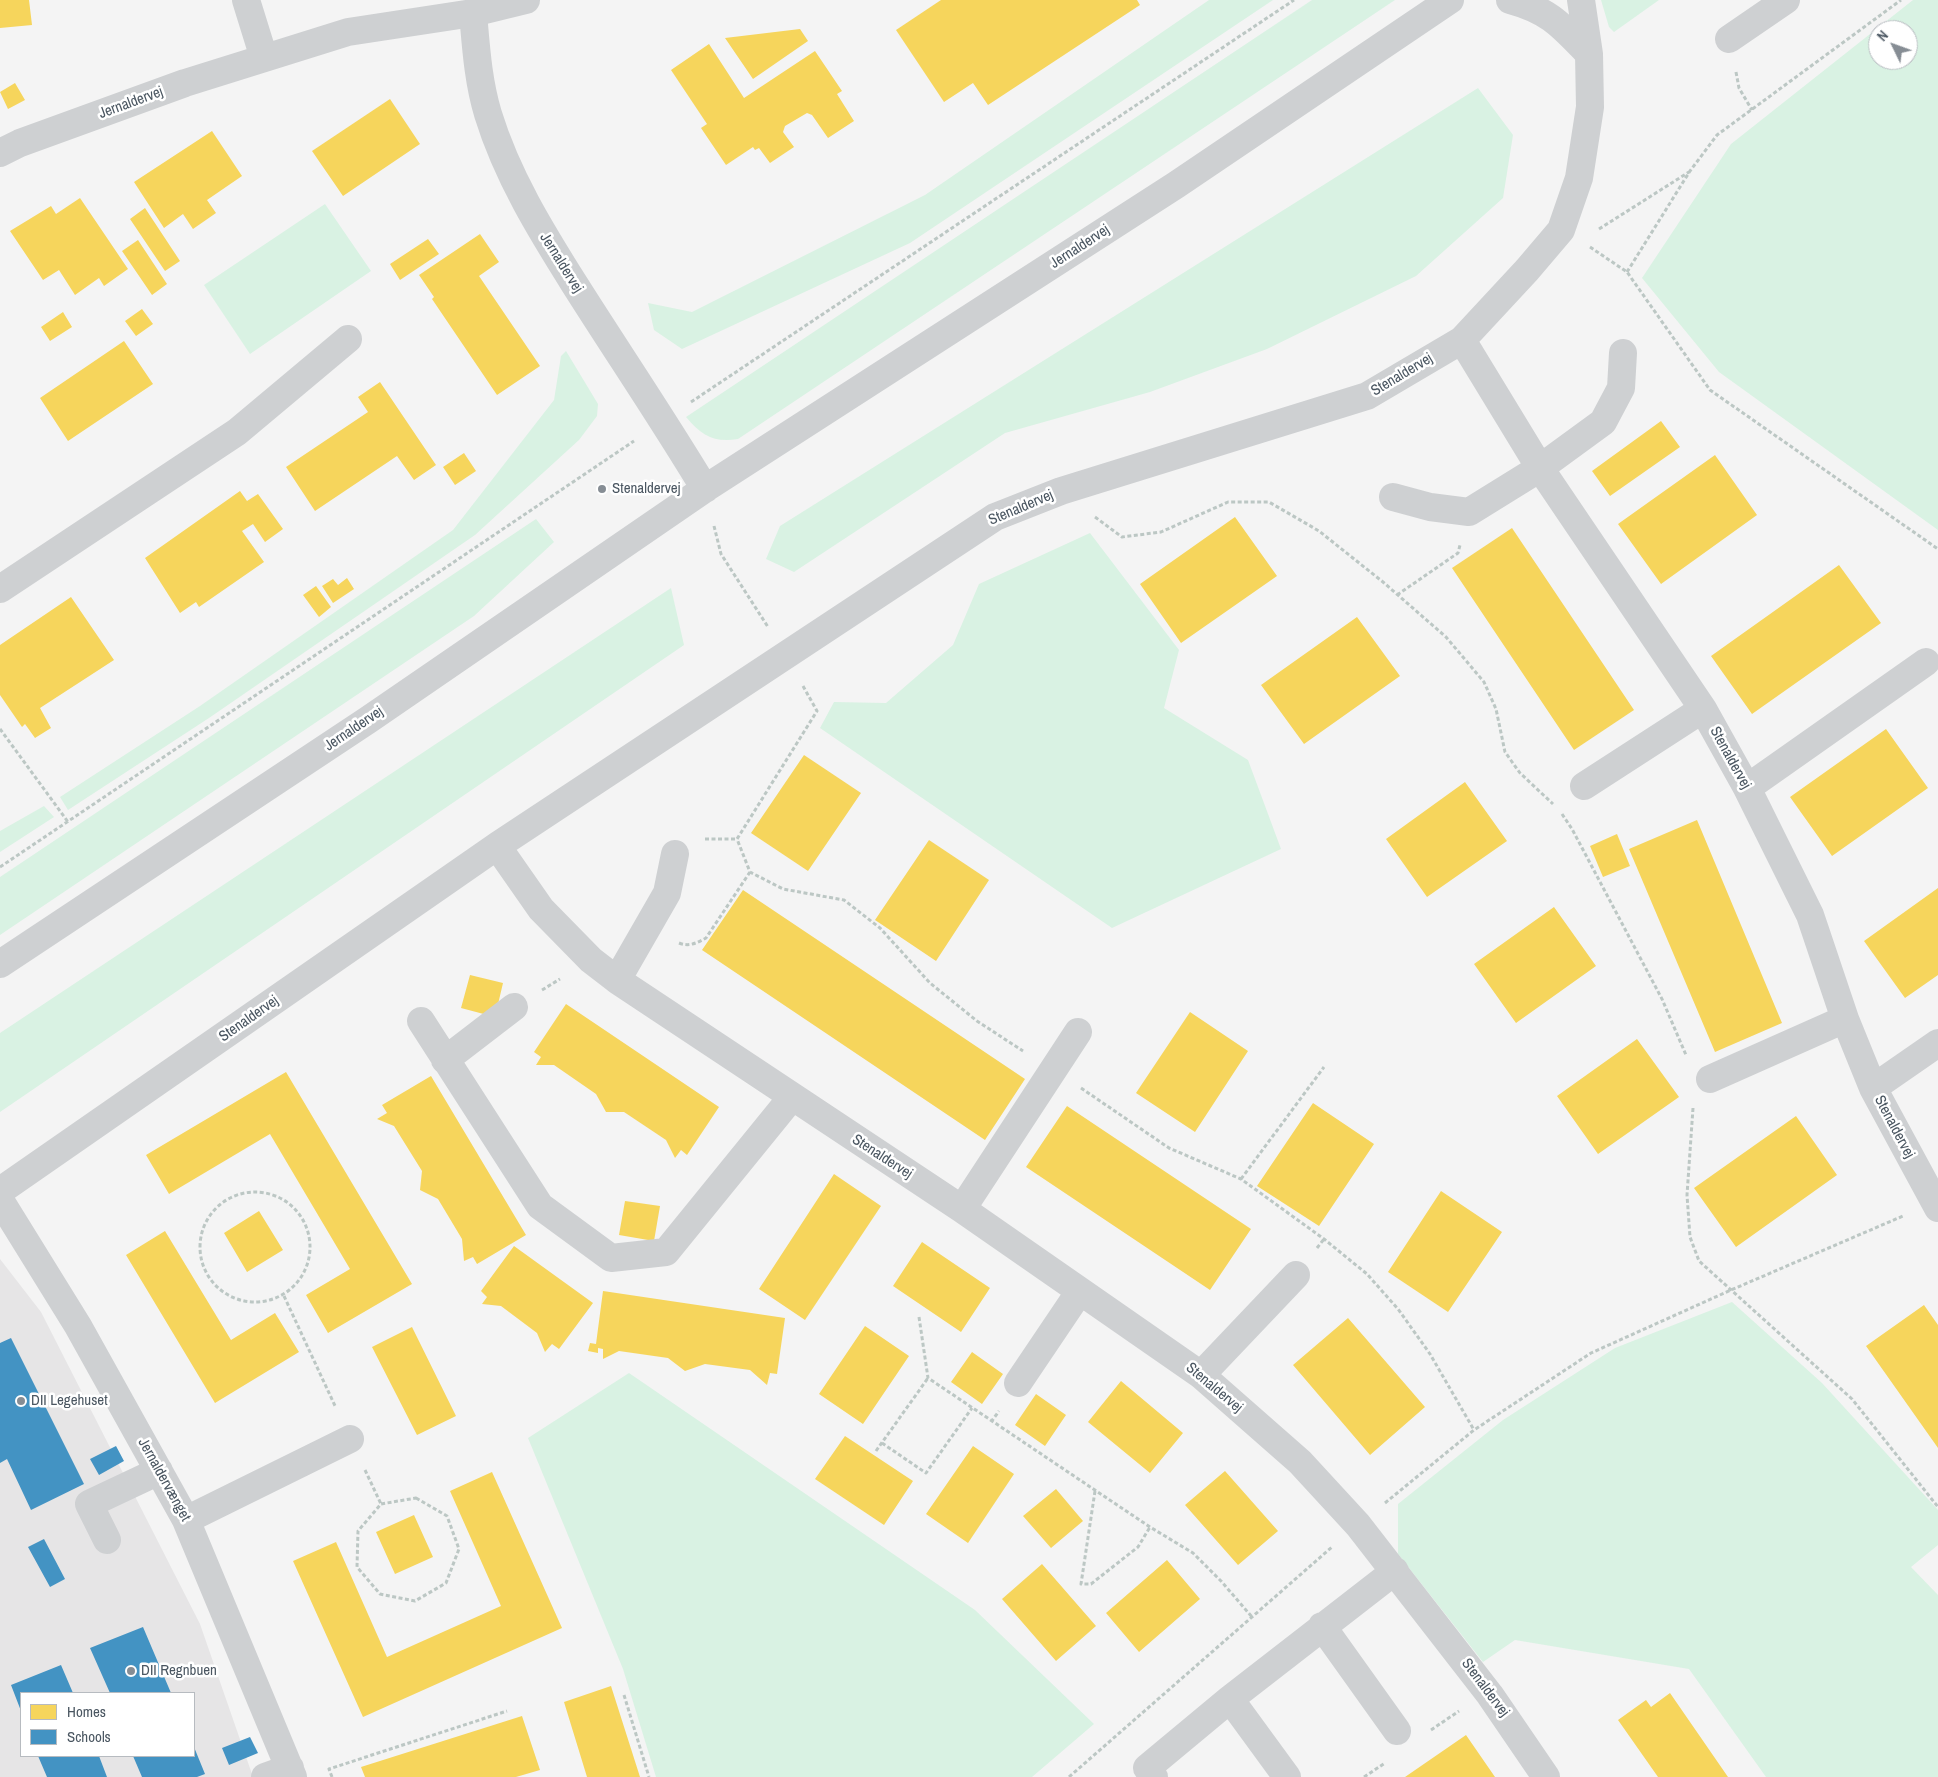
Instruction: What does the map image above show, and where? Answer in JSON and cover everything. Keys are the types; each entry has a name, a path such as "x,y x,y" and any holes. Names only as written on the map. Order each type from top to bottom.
{"street":[{"path":"246,0 264,58"},
{"name":"Jernaldervej","path":"0,153 20,143 185,83 348,32 473,13 526,0"},
{"name":"Jernaldervej","path":"0,964 368,720 705,489 1176,185 1450,0"},
{"path":"1510,0 1536,7 1559,23 1589,54"},
{"name":"Stenaldervej","path":"0,1191 497,846 995,517 1061,491 1368,396 1462,340 1561,230 1579,178 1590,107 1589,54 1581,0"},
{"path":"1729,40 1786,0"},
{"name":"Jernaldervej","path":"473,13 477,62 488,113 507,166 539,228 664,420 705,489"},
{"path":"0,590 237,432 348,339"},
{"name":"Stenaldervej","path":"1462,340 1540,468 1703,709 1747,788 1810,915 1845,1019 1873,1088 1936,1206"},
{"path":"1393,497 1430,507 1469,512 1540,468 1603,422 1621,388 1623,353"},
{"path":"1747,788 1926,662"},
{"path":"1584,786 1703,709"},
{"name":"Stenaldervej","path":"497,846 541,909 591,960 617,980 962,1209 1201,1375 1300,1462 1358,1525 1395,1571 1490,1695 1546,1777"},
{"path":"617,980 667,893 675,854"},
{"path":"445,1060 514,1007"},
{"path":"1710,1079 1845,1019"},
{"path":"421,1021 540,1206 611,1258 666,1252 792,1097"},
{"path":"962,1209 1078,1032"},
{"path":"1873,1088 1938,1042"},
{"name":"Jernaldervænget","path":"0,1200 78,1326 186,1520 283,1774"},
{"path":"1201,1375 1296,1275"},
{"path":"1018,1383 1080,1291"},
{"path":"186,1520 350,1439"},
{"path":"107,1540 89,1504 159,1471"},
{"path":"1154,1777 1147,1768 1230,1699 1395,1571"},
{"path":"1322,1626 1397,1731"},
{"path":"1230,1699 1287,1777"}],"path":[{"path":"1627,272 1690,171 1717,135 1901,0"},
{"path":"1729,40 1739,88 1752,110"},
{"path":"1598,230 1690,171"},
{"path":"1588,246 1627,272 1710,390 1938,549"},
{"path":"705,489 721,554 786,655 817,711 737,839 750,872 783,889 844,900 880,928 930,982 977,1021 1052,1069 1168,1148 1240,1179 1324,1239 1367,1274 1398,1309 1430,1354 1474,1430"},
{"path":"1061,491 1122,537 1161,532 1228,502 1269,502 1319,531 1446,637 1484,682 1496,709 1505,752 1520,773 1558,808 1572,829 1662,999 1686,1057"},
{"path":"1398,595 1458,553 1469,512"},
{"path":"0,729 68,822"},
{"path":"647,928 684,945 697,944 706,938 750,872"},
{"path":"514,1007 591,960"},
{"path":"1240,1179 1324,1067"},
{"path":"1693,1101 1687,1195 1690,1236 1699,1262 1852,1399 1938,1507"},
{"path":"260,1190 293,1204 310,1234 308,1260 307,1269 284,1296 249,1303 217,1289 199,1259 203,1224 226,1197 260,1190"},
{"path":"1069,1777 1358,1525 1474,1430 1591,1353 1730,1290 1936,1206"},
{"path":"284,1296 381,1504"},
{"path":"876,1451 928,1378 919,1317"},
{"path":"928,1378 1095,1491 1193,1553 1221,1581 1252,1617"},
{"path":"882,1443 926,1473 972,1408"},
{"path":"1095,1491 1081,1584 1091,1584 1131,1552 1138,1546 1150,1527"},
{"path":"416,1498 447,1516 459,1550 446,1583 416,1601 380,1594 357,1567 358,1531 381,1504 416,1498"},
{"path":"624,1695 649,1777"},
{"path":"332,1777 329,1769 507,1711"}],"shaded area":[{"path":"0,1259 41,1312 200,1624 253,1777 0,1777"}],"green space":[{"path":"1209,0 1273,0 910,243 682,349 654,330 648,303 692,312 925,195"},
{"path":"1312,0 1395,0 738,439 722,440 709,437 686,417"},
{"path":"1601,0 1659,0 1614,32 1609,27"},
{"path":"1913,0 1938,0 1938,530 1719,372 1642,278 1731,144 1868,36 1868,70 1918,70 1918,20 1888,20"},
{"path":"1478,88 1513,135 1503,198 1416,276 1267,349 1150,392 1005,433 794,572 766,559 780,526"},
{"path":"325,204 371,271 250,354 204,285"},
{"path":"566,351 598,404 597,416 579,440 475,535 209,718 68,810 60,797 200,706 453,530 554,400 561,356"},
{"path":"536,519 554,542 474,616 0,935 0,877"},
{"path":"1090,533 1179,650 1164,708 1248,760 1281,849 1112,928 820,728 834,702 886,703 953,645 979,584"},
{"path":"671,588 684,645 0,1112 0,1033"},
{"path":"44,806 54,817 0,852 0,831"},
{"path":"1732,1302 1822,1383 1938,1510 1938,1545 1911,1567 1938,1595 1938,1777 1766,1777 1689,1669 1515,1640 1483,1662 1398,1554 1398,1504 1503,1420 1615,1348"},
{"path":"629,1373 975,1610 1094,1724 1032,1777 656,1777 623,1669 528,1438"}],"building: Homes":[{"path":"0,0 29,0 32,25 0,28"},
{"path":"941,0 1137,0 1140,5 988,105 973,83 944,102 896,30"},
{"path":"800,29 808,41 753,79 725,38"},
{"path":"709,44 744,98 815,51 842,91 837,94 854,121 828,138 812,115 807,113 785,126 783,132 794,147 770,163 759,148 755,150 753,147 726,165 701,128 707,124 671,70"},
{"path":"15,83 25,100 8,109 0,92"},
{"path":"390,99 420,144 343,196 312,151"},
{"path":"212,131 242,176 207,200 216,213 193,229 183,214 164,228 134,182"},
{"path":"80,198 128,269 104,286 99,278 75,295 59,270 43,280 10,231 51,206 56,214"},
{"path":"145,208 180,261 165,271 130,219"},
{"path":"480,234 499,262 479,276 540,366 497,395 432,299 434,297 419,275"},
{"path":"428,239 439,254 400,280 390,264"},
{"path":"138,240 167,284 152,295 122,251"},
{"path":"142,309 153,324 136,336 125,321"},
{"path":"63,312 72,327 50,341 41,327"},
{"path":"124,341 153,384 68,441 40,398"},
{"path":"380,382 436,465 414,480 397,456 315,511 286,467 368,412 358,397"},
{"path":"1661,421 1680,447 1610,496 1592,471"},
{"path":"464,453 476,471 455,485 443,467"},
{"path":"1715,455 1757,515 1661,584 1618,524"},
{"path":"240,491 247,501 258,494 283,529 265,542 253,524 242,531 264,562 199,607 196,602 180,613 145,558"},
{"path":"1235,517 1277,576 1181,643 1140,584"},
{"path":"1512,528 1634,710 1574,750 1452,568"},
{"path":"1839,565 1881,623 1752,714 1711,656"},
{"path":"347,578 354,589 333,603 322,586 333,579 338,585"},
{"path":"316,586 331,607 319,617 303,595"},
{"path":"71,597 114,660 40,708 51,728 35,738 25,724 22,727 0,695 0,645"},
{"path":"1357,617 1400,676 1304,744 1261,685"},
{"path":"1886,729 1928,788 1832,856 1790,797"},
{"path":"804,755 861,793 808,871 751,833"},
{"path":"1465,782 1507,841 1427,897 1386,839"},
{"path":"1697,820 1782,1023 1715,1052 1629,849"},
{"path":"1617,834 1630,866 1603,877 1590,846"},
{"path":"929,840 989,880 936,961 875,920"},
{"path":"1938,888 1938,975 1905,998 1864,941"},
{"path":"743,890 1025,1079 985,1140 702,950"},
{"path":"1554,907 1596,966 1516,1023 1474,964"},
{"path":"470,975 503,983 495,1017 461,1008"},
{"path":"566,1004 719,1107 687,1155 681,1150 675,1158 666,1140 624,1112 606,1112 596,1094 554,1065 536,1065 541,1057 534,1052"},
{"path":"1190,1012 1248,1051 1195,1132 1136,1093"},
{"path":"1637,1039 1679,1097 1598,1154 1557,1096"},
{"path":"286,1072 412,1284 328,1333 306,1295 350,1269 270,1134 169,1194 146,1155"},
{"path":"431,1076 526,1235 477,1264 473,1257 464,1261 462,1239 438,1199 420,1190 422,1171 394,1126 377,1119 387,1113 382,1105"},
{"path":"1313,1103 1374,1144 1319,1226 1257,1186"},
{"path":"1067,1106 1251,1229 1210,1290 1026,1167"},
{"path":"1796,1116 1837,1175 1736,1247 1694,1188"},
{"path":"834,1174 881,1206 805,1320 759,1289"},
{"path":"1441,1191 1502,1232 1448,1312 1388,1272"},
{"path":"625,1201 660,1206 654,1241 619,1235"},
{"path":"259,1211 283,1250 247,1272 224,1233"},
{"path":"165,1231 231,1340 275,1313 299,1352 215,1403 126,1255"},
{"path":"922,1242 990,1288 961,1332 893,1286"},
{"path":"514,1246 593,1303 559,1349 552,1344 545,1352 537,1333 501,1306 482,1304 487,1297 481,1291"},
{"path":"603,1291 785,1318 777,1374 770,1373 767,1385 750,1370 705,1364 685,1371 668,1358 619,1351 603,1359 603,1349 598,1348 598,1353 588,1351 590,1343 596,1344"},
{"path":"1924,1305 1938,1325 1938,1448 1866,1346"},
{"path":"1348,1318 1425,1407 1370,1455 1293,1365"},
{"path":"865,1326 909,1356 863,1424 819,1394"},
{"path":"412,1327 456,1416 417,1435 372,1347"},
{"path":"972,1352 1003,1374 982,1404 951,1382"},
{"path":"1121,1381 1183,1433 1150,1473 1088,1422"},
{"path":"1036,1394 1066,1415 1045,1446 1015,1425"},
{"path":"845,1436 913,1481 884,1525 815,1479"},
{"path":"973,1446 1014,1474 968,1543 926,1514"},
{"path":"1225,1471 1278,1531 1238,1565 1185,1505"},
{"path":"492,1472 562,1628 363,1717 293,1561 336,1542 387,1657 501,1606 450,1491"},
{"path":"1056,1489 1083,1521 1051,1548 1023,1516"},
{"path":"414,1515 433,1557 395,1574 376,1532"},
{"path":"1167,1560 1200,1599 1139,1652 1106,1613"},
{"path":"1042,1564 1096,1626 1056,1661 1002,1599"},
{"path":"611,1686 640,1777 587,1777 564,1702"},
{"path":"1670,1693 1728,1777 1658,1777 1618,1720 1646,1700 1651,1707"},
{"path":"522,1716 540,1770 516,1777 365,1777 361,1767"},
{"path":"1466,1735 1495,1777 1405,1777"}],"building: Schools":[{"name":"DII Legehuset","path":"11,1338 84,1484 31,1510 7,1459 0,1463 0,1343"},
{"path":"116,1446 124,1461 99,1475 90,1459"},
{"path":"44,1539 65,1579 50,1587 28,1547"},
{"name":"DII Regnbuen","path":"143,1627 171,1692 110,1692 90,1648"},
{"path":"61,1665 73,1692 20,1692 20,1708 11,1685"},
{"path":"250,1737 258,1753 229,1765 222,1748"},
{"path":"195,1749 205,1774 197,1777 142,1777 133,1757 195,1757"},
{"path":"38,1757 99,1757 107,1777 47,1777"}],"place":[{"name":"Stenaldervej","path":"602,489"},
{"name":"DII Legehuset","path":"21,1401"},
{"name":"DII Regnbuen","path":"131,1671"}]}
